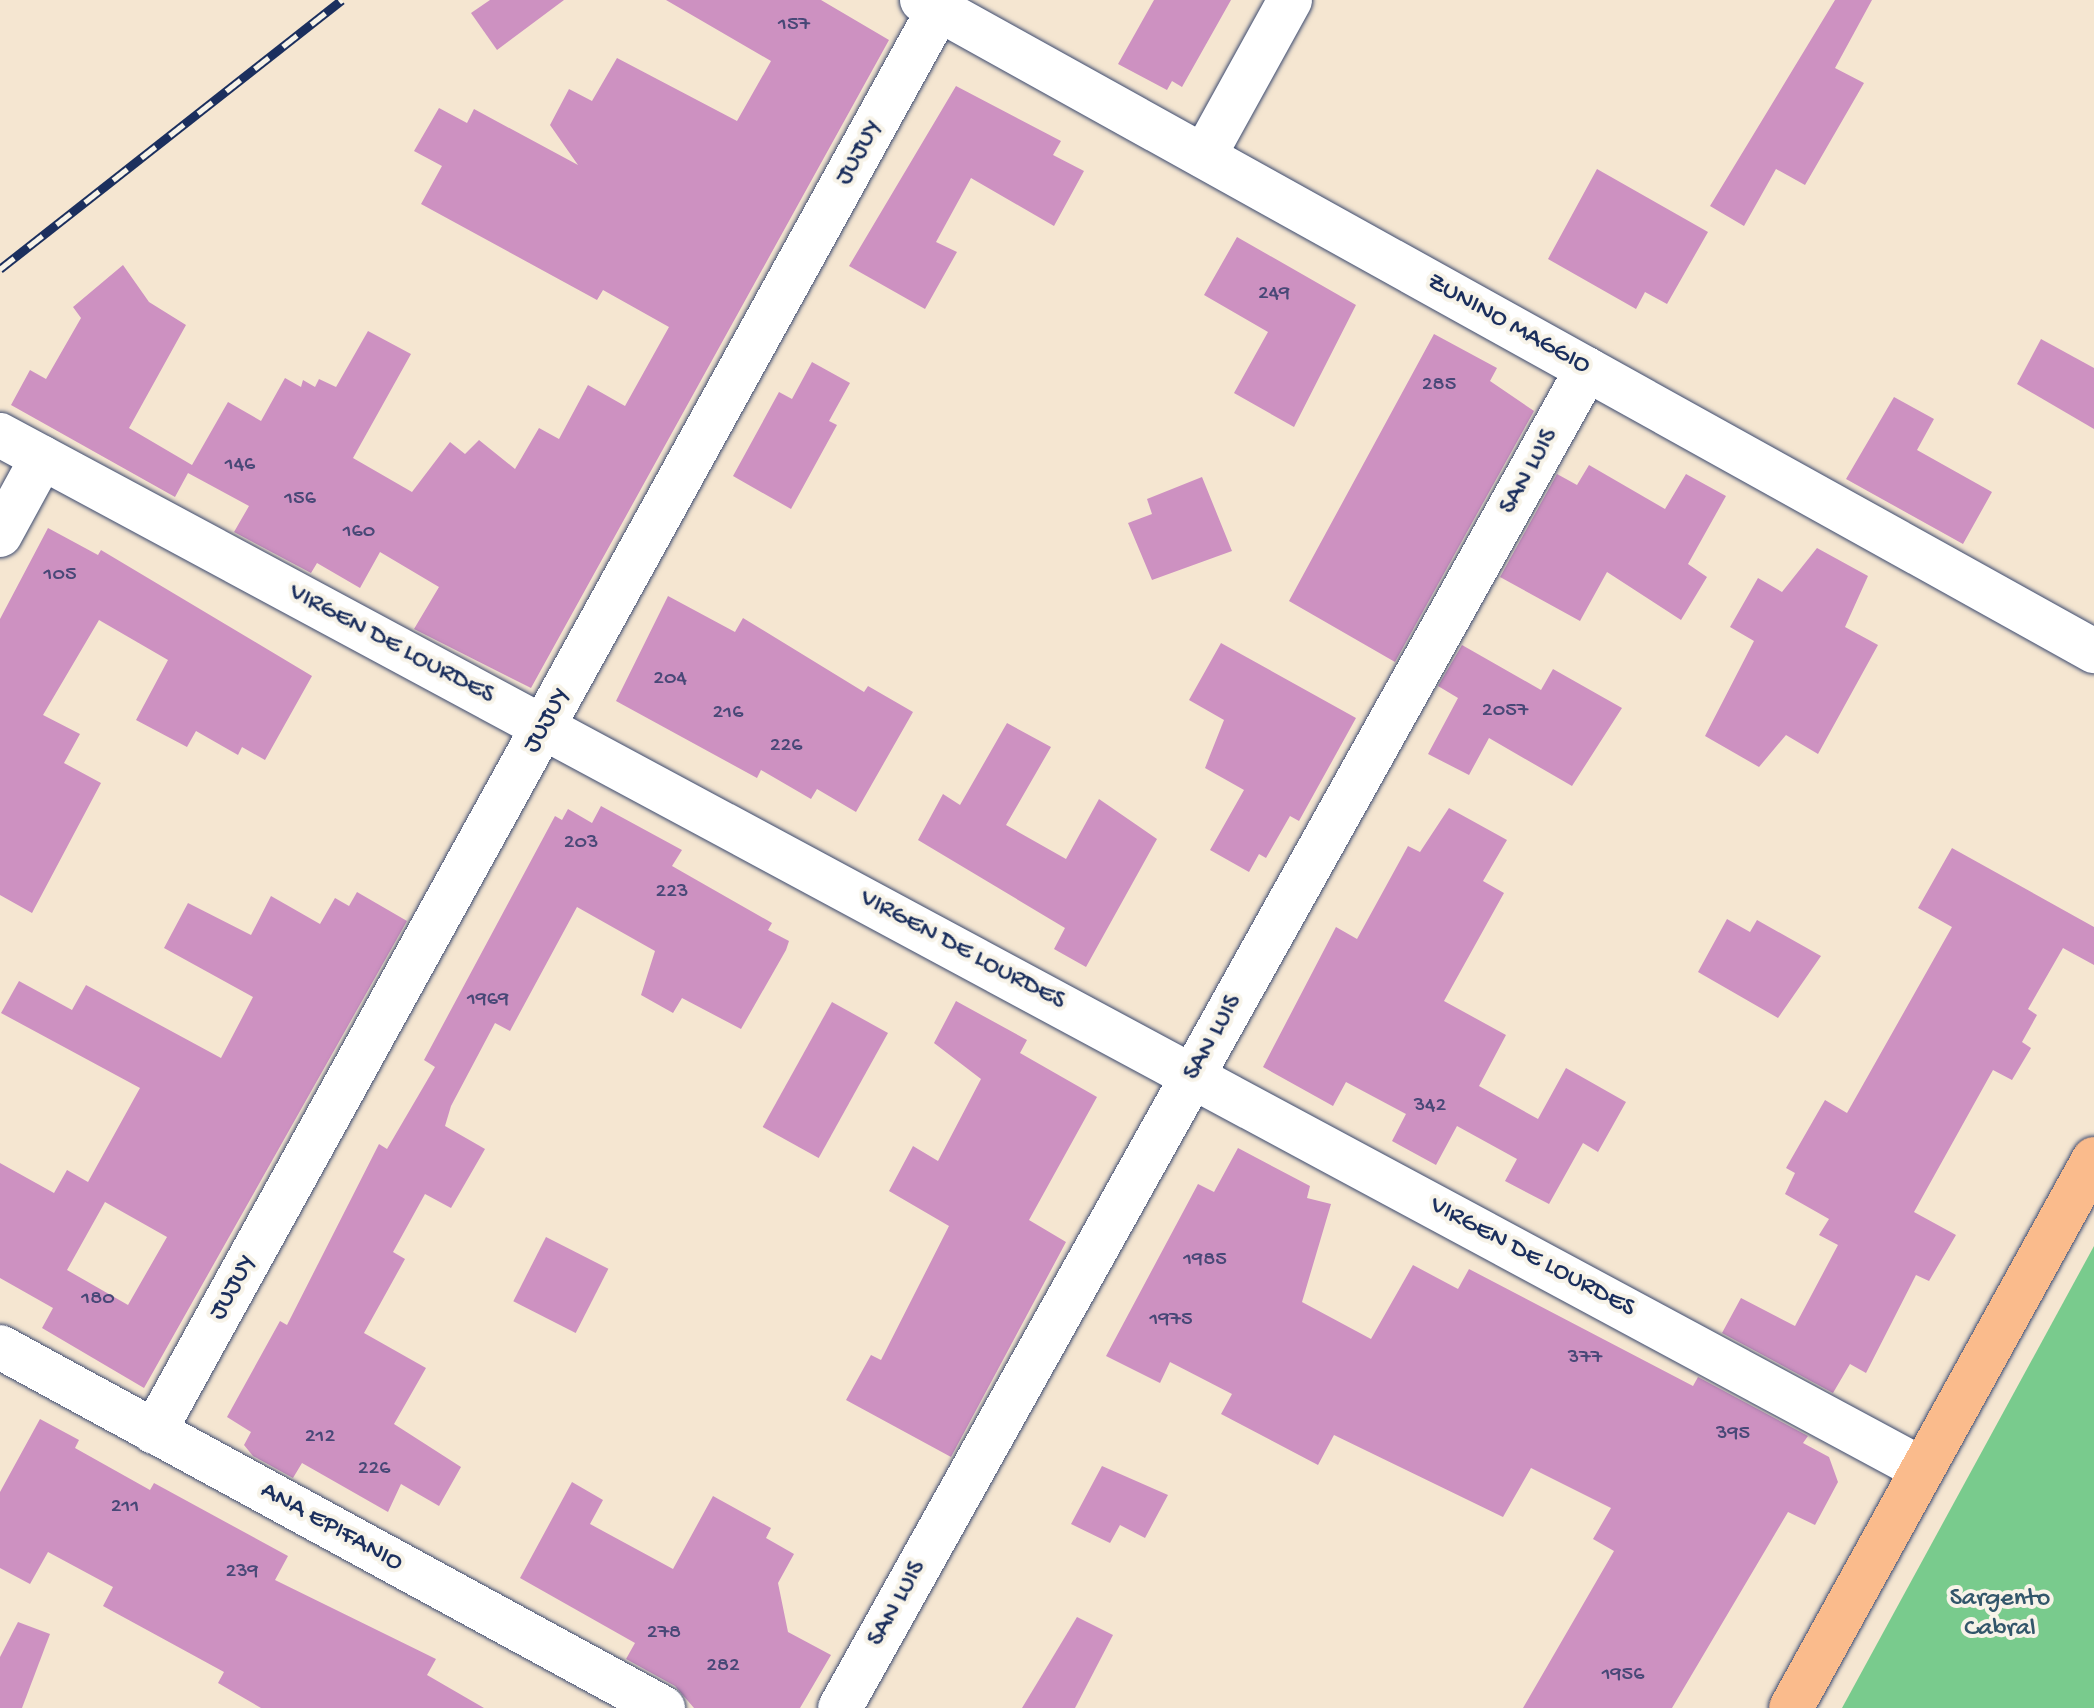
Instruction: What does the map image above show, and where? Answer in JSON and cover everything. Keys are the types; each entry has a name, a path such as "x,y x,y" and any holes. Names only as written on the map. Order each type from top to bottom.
{"main road":[{"path":"1791,1708 2094,1159"}],"street":[{"path":"1204,156 1290,0"},
{"name":"ZUNINO MAGGIO","path":"930,4 2094,651"},
{"name":"JUJUY","path":"154,1432 544,728 930,4"},
{"name":"SAN LUIS","path":"840,1708 1587,369"},
{"name":"VIRGEN DE LOURDES","path":"0,435 1194,1074 1922,1469"},
{"path":"0,535 42,458"},
{"name":"ANA EPIFANIO","path":"0,1347 663,1708"}],"green space":[{"name":"Sargento Cabral","path":"2094,1246 2094,1708 1842,1708"}],"building":[{"path":"490,0 564,0 497,50 471,13"},
{"path":"666,0 821,0 889,40 531,688 414,629 439,587 380,552 360,588 317,563 311,573 234,532 249,506 188,473 175,497 11,405 30,370 46,379 81,318 73,307 123,265 149,302 186,325 129,428 192,465 228,402 261,421 285,378 301,387 303,380 315,387 319,379 336,387 368,331 411,354 353,458 412,492 450,442 465,454 479,440 515,469 539,428 559,439 588,385 625,406 669,327 603,290 597,300 421,204 442,166 414,151 439,108 467,123 474,109 578,165 550,125 569,89 592,101 617,58 737,121 771,61"},
{"path":"1154,0 1231,0 1182,87 1172,81 1167,90 1118,64"},
{"path":"1835,0 1872,0 1835,68 1864,83 1805,185 1776,169 1744,226 1710,206"},
{"path":"956,86 1061,141 1053,155 1084,171 1054,226 971,178 936,242 957,252 925,309 849,266"},
{"path":"1597,169 1708,232 1667,304 1645,292 1636,309 1548,259"},
{"path":"1237,237 1356,305 1294,427 1234,393 1268,332 1204,295"},
{"path":"1434,334 1497,368 1490,381 1534,411 1395,662 1289,601"},
{"path":"2041,339 2094,368 2094,429 2017,384"},
{"path":"812,362 850,383 829,421 837,425 791,509 733,476 779,392 792,399"},
{"path":"1894,397 1934,419 1917,450 1992,492 1963,544 1846,479"},
{"path":"1589,465 1665,509 1686,474 1726,496 1688,564 1707,577 1681,620 1607,572 1580,621 1500,577 1557,474 1577,485"},
{"path":"1202,477 1232,551 1152,580 1128,523 1152,514 1147,499"},
{"path":"48,528 98,555 101,550 312,676 265,760 242,747 238,755 196,731 187,747 136,720 168,660 99,620 43,715 80,734 64,763 101,783 32,913 0,895 0,619"},
{"path":"1817,548 1868,576 1845,627 1878,645 1818,754 1786,735 1759,767 1705,736 1754,641 1730,627 1758,578 1782,592"},
{"path":"668,596 735,632 743,618 864,692 868,686 913,712 856,812 817,789 811,799 761,770 757,778 616,701"},
{"path":"1221,643 1356,718 1299,821 1290,816 1266,858 1259,854 1249,872 1210,850 1244,790 1205,768 1224,720 1189,700"},
{"path":"1462,645 1541,690 1553,669 1622,708 1572,786 1489,738 1469,775 1428,754 1458,698 1438,686"},
{"path":"1007,723 1051,747 1006,825 1066,859 1099,799 1157,839 1086,967 1054,949 1065,928 918,840 943,794 960,805"},
{"path":"601,806 682,850 672,866 772,923 768,930 789,941 786,950 741,1029 682,998 673,1013 641,995 655,951 577,907 510,1031 495,1023 451,1106 445,1126 485,1149 451,1208 425,1194 393,1252 405,1259 364,1333 426,1368 394,1424 461,1467 439,1506 401,1484 388,1512 302,1463 293,1478 253,1456 244,1445 251,1432 227,1417 280,1321 287,1325 379,1144 387,1149 435,1067 424,1060 555,816 562,820 568,809 592,823"},
{"path":"1449,808 1507,840 1483,881 1504,893 1444,1001 1506,1035 1479,1086 1538,1119 1566,1068 1626,1102 1598,1152 1583,1143 1549,1204 1505,1181 1517,1159 1457,1126 1436,1165 1392,1141 1406,1114 1346,1082 1333,1106 1263,1067 1336,927 1357,939 1408,846 1420,852"},
{"path":"1952,848 2094,927 2094,965 2063,948 2028,1009 2037,1015 2022,1042 2031,1048 2012,1080 1993,1070 1914,1212 1956,1235 1929,1281 1916,1275 1866,1373 1850,1364 1833,1393 1722,1333 1741,1298 1795,1326 1838,1245 1819,1235 1829,1219 1785,1194 1795,1173 1786,1168 1825,1100 1847,1113 1952,927 1918,908"},
{"path":"357,892 407,921 144,1388 42,1328 53,1308 0,1278 0,1163 54,1193 67,1170 88,1182 140,1088 1,1013 19,981 72,1010 86,985 221,1058 253,997 164,948 188,903 251,935 271,896 320,924 335,898 349,906","holes":["105,1202 167,1237 128,1305 67,1270"]},
{"path":"1727,919 1750,932 1757,920 1821,956 1778,1018 1698,972"},
{"path":"956,1001 1027,1040 1020,1053 1097,1097 1029,1220 1066,1242 951,1457 846,1400 871,1355 881,1360 949,1226 889,1191 913,1146 938,1161 981,1079 934,1043"},
{"path":"832,1002 888,1033 819,1158 763,1127"},
{"path":"1238,1148 1310,1186 1307,1198 1331,1204 1302,1302 1371,1339 1413,1265 1458,1289 1469,1269 1693,1386 1698,1377 1808,1436 1803,1443 1829,1457 1838,1482 1815,1525 1788,1512 1672,1708 1523,1708 1614,1551 1593,1539 1611,1508 1531,1468 1503,1517 1334,1435 1318,1465 1221,1414 1232,1394 1170,1362 1160,1383 1106,1356 1198,1184 1214,1192"},
{"path":"546,1237 608,1269 576,1333 513,1301"},
{"path":"40,1419 79,1440 75,1448 150,1490 154,1483 288,1556 275,1580 436,1659 427,1675 484,1708 261,1708 218,1683 224,1672 103,1606 113,1587 48,1552 30,1584 0,1568 0,1492"},
{"path":"1102,1466 1168,1495 1145,1538 1120,1525 1110,1543 1071,1524"},
{"path":"572,1482 603,1500 590,1524 673,1569 713,1496 771,1528 766,1538 794,1554 778,1583 788,1632 831,1655 800,1708 694,1708 675,1686 626,1659 635,1643 520,1578"},
{"path":"1077,1617 1113,1635 1075,1708 1022,1708"},
{"path":"18,1622 50,1634 22,1708 0,1708 0,1657"}],"railway":[{"path":"0,269 342,0"}]}
